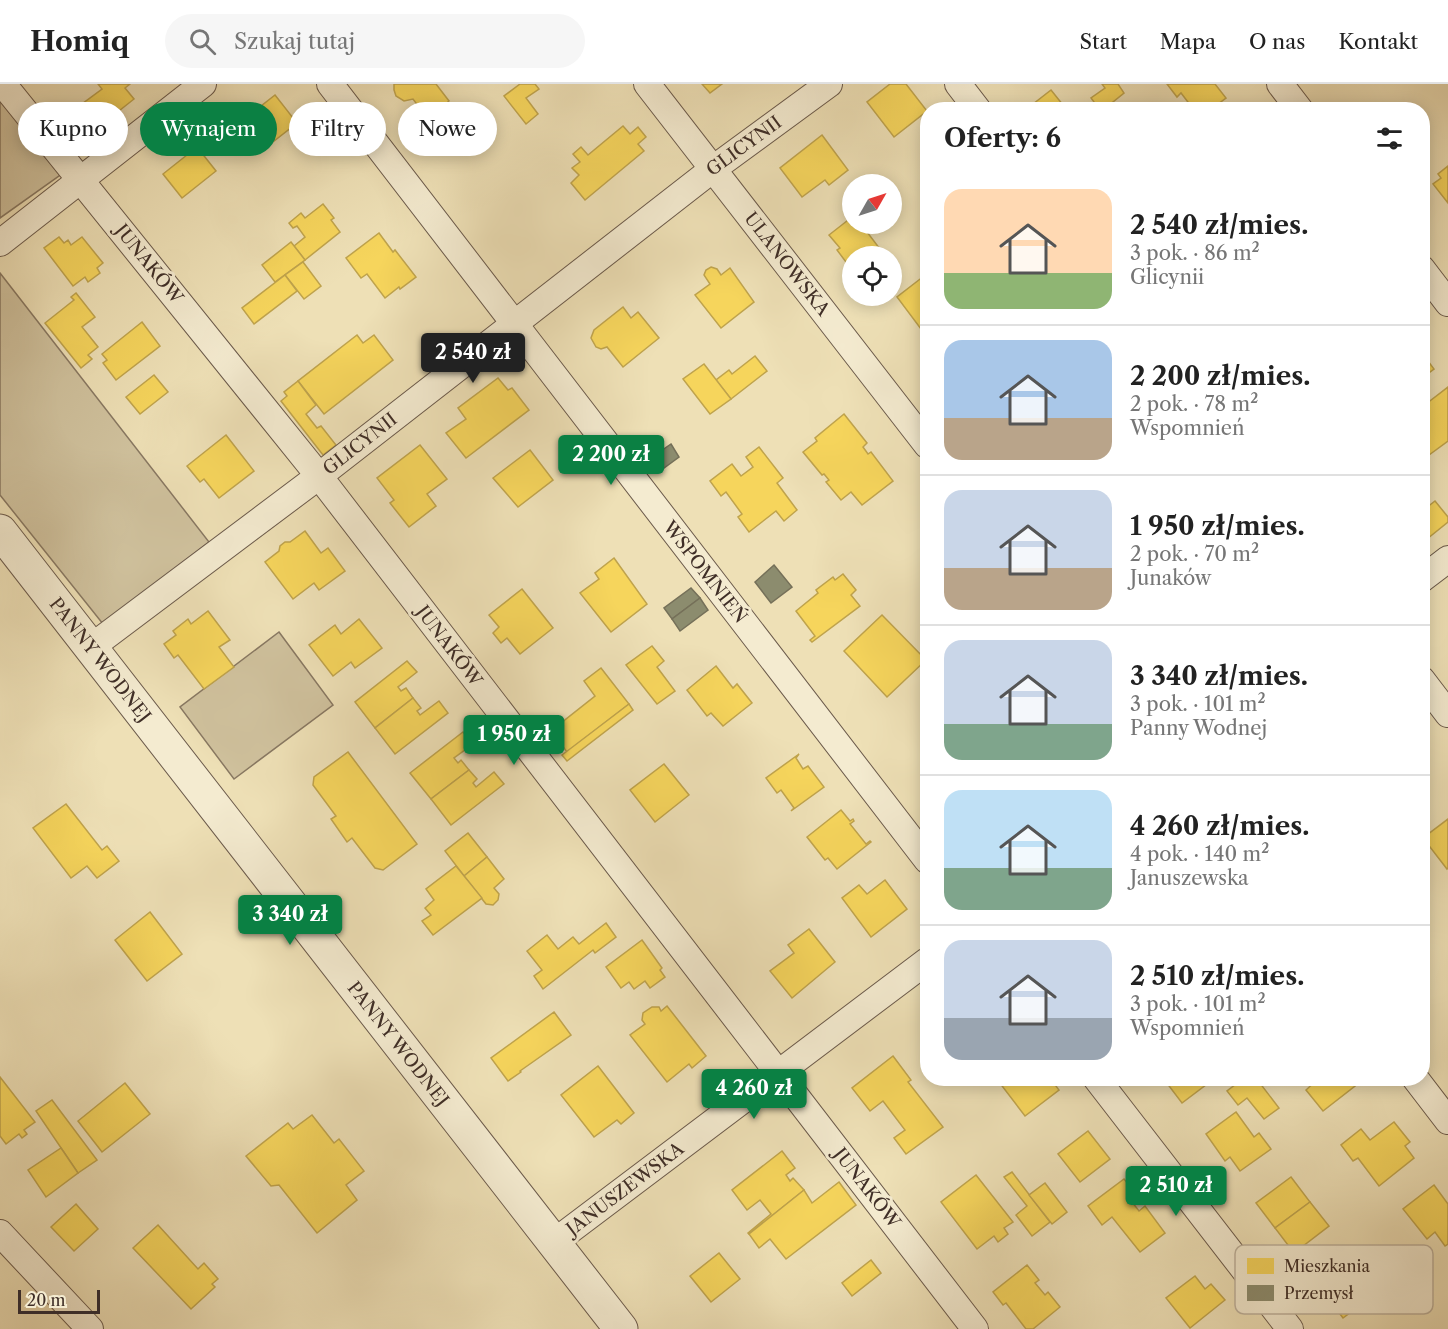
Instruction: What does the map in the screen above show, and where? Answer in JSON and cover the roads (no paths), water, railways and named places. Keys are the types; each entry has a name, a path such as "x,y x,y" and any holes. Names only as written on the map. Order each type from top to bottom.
{"street":[{"name":"JUNAKÓW","path":"3,84 319,476 975,1329"},
{"path":"0,243 203,84"},
{"name":"WSPOMNIEŃ","path":"330,84 920,851"},
{"name":"ULANOWSKA","path":"647,84 920,436"},
{"name":"GLICYNII","path":"90,648 319,476 713,169 829,84"},
{"path":"958,84 972,102"},
{"path":"1281,84 1294,102"},
{"path":"1430,279 1448,303"},
{"name":"PANNY WODNEJ","path":"0,531 621,1329"},
{"path":"1430,573 1448,560"},
{"path":"1430,690 1448,714"},
{"name":"JANUSZEWSKA","path":"553,1242 920,966"},
{"path":"1102,1086 1235,1258"},
{"path":"1421,1086 1448,1121"},
{"path":"0,1233 90,1329"},
{"path":"1278,1314 1290,1329"}]}
